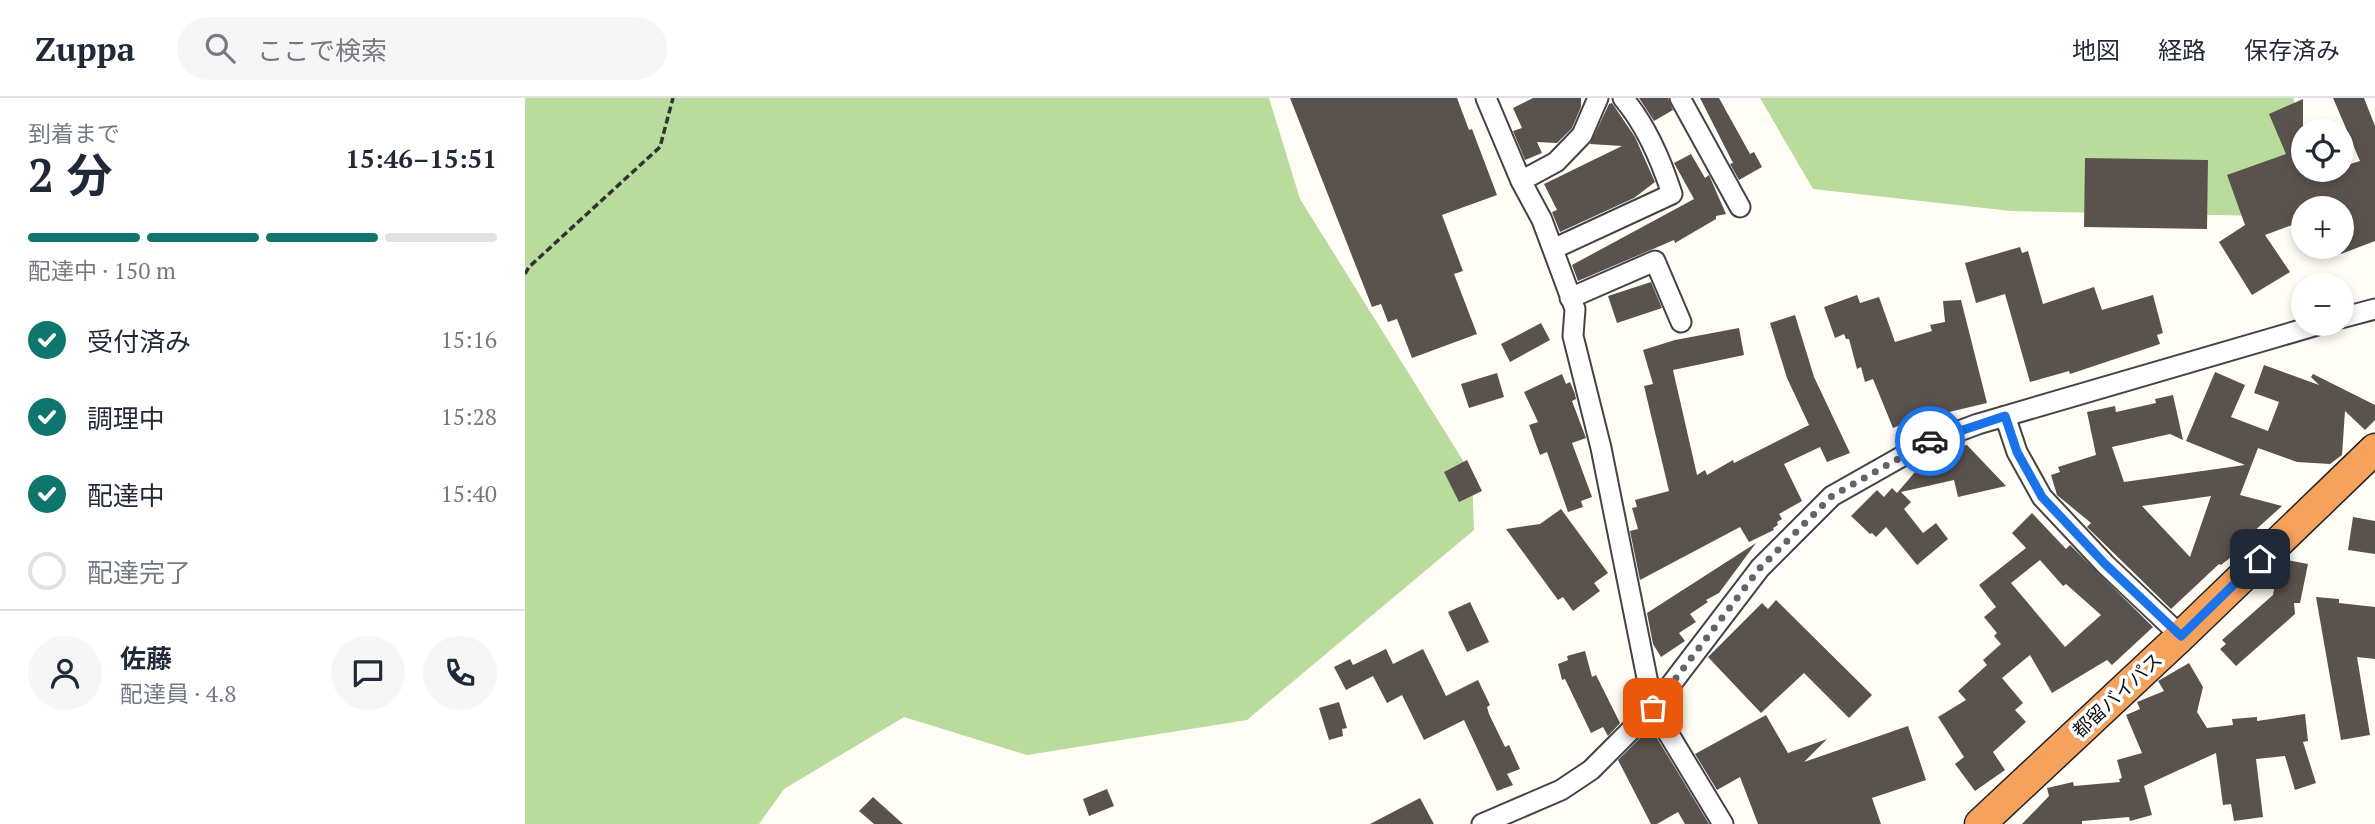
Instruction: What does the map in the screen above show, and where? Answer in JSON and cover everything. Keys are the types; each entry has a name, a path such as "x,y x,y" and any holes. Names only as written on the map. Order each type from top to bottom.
{"highway":[{"name":"都留バイパス","path":"1980,824 2375,449"}],"street":[{"path":"1486,98 1521,181 1542,220 1575,309 1573,336 1601,448 1653,708 1723,824"},
{"path":"1521,181 1556,162 1582,135 1598,98"},
{"path":"1553,249 1672,194 1665,170 1636,114 1623,98"},
{"path":"1680,98 1740,207"},
{"path":"1570,298 1655,261 1681,322"},
{"path":"2354,315 2375,309"},
{"path":"1482,824 1561,790 1591,770 1653,708 1760,568 1832,496 1924,444 2005,416 2291,333"},
{"path":"2005,416 2017,452 2042,497 2105,564 2181,636"}],"path":[{"path":"525,274 529,267 660,147 673,98"}],"green space":[{"path":"525,98 1269,98 1300,199 1472,475 1474,530 1247,720 1027,755 904,717 784,789 759,824 525,824"},
{"path":"1760,98 2293,98 2301,119 2291,119 2291,159 2266,216 2011,211 1813,189"}],"building":[{"path":"1290,98 1457,98 1497,195 1442,215 1463,271 1454,274 1477,334 1412,358 1397,319 1388,322 1381,304 1372,307"},
{"path":"1533,98 1581,98 1581,107 1572,128 1557,143 1537,142 1542,153 1525,160 1513,131 1522,128 1513,108"},
{"path":"1639,98 1668,98 1673,110 1654,121"},
{"path":"1700,98 1719,98 1750,154 1754,152 1762,167 1739,180"},
{"path":"2333,98 2364,98 2375,126 2375,241 2354,249 2354,196 2291,196 2291,225 2265,235 2290,272 2252,295 2219,242 2245,225 2227,175 2286,154 2269,114 2303,99 2303,119 2291,119 2291,182 2354,182 2354,163 2360,161 2354,147 2354,119 2342,119"},
{"path":"1612,103 1635,137 1655,182 1634,198 1560,232 1552,212 1557,210 1544,184 1622,146 1590,144 1609,104"},
{"path":"1691,154 1705,178 1709,175 1726,214 1716,216 1716,219 1675,243 1674,240 1578,281 1572,265 1694,199 1674,163"},
{"path":"2085,158 2208,160 2207,229 2084,227"},
{"path":"2020,247 2022,253 2028,251 2043,304 2094,287 2102,310 2153,295 2163,333 2157,335 2160,344 2070,374 2069,371 2030,382 2005,294 1976,303 1965,263"},
{"path":"1651,282 1662,308 1617,323 1608,296"},
{"path":"1857,295 1860,303 1879,297 1895,342 1932,331 1930,325 1945,322 1943,301 1961,300 1987,403 1924,418 1926,422 1906,430 1903,424 1893,428 1873,379 1865,382 1861,367 1857,369 1849,339 1846,339 1844,334 1835,338 1824,307"},
{"path":"1795,315 1814,377 1850,453 1827,462 1820,447 1784,464 1802,501 1779,514 1782,519 1777,522 1774,530 1749,542 1740,527 1640,580 1630,531 1638,529 1632,508 1637,507 1635,500 1669,491 1644,386 1653,384 1643,350 1675,340 1739,328 1744,355 1673,370 1697,475 1705,470 1707,475 1809,425 1787,378 1770,323"},
{"path":"1541,323 1550,340 1510,362 1501,344"},
{"path":"2264,365 2319,385 2311,377 2313,374 2375,405 2375,420 2365,430 2345,411 2342,455 2330,464 2297,462 2258,448 2240,495 2282,506 2241,543 2244,547 2219,564 2171,609 2087,527 2091,523 2057,495 2051,475 2060,472 2058,467 2096,455 2087,412 2115,406 2116,412 2156,403 2155,399 2173,395 2183,440 2170,434 2112,447 2124,482 2245,465 2186,441 2215,372 2245,385 2231,417 2268,431 2279,402 2254,393","holes":["2211,496 2190,557 2142,506"]},
{"path":"1497,373 1504,397 1469,408 1461,384"},
{"path":"1562,374 1566,384 1570,382 1575,394 1576,399 1572,401 1586,438 1572,443 1592,497 1581,501 1583,507 1568,512 1547,452 1540,455 1529,425 1538,422 1524,392"},
{"path":"1967,445 2006,486 1958,497 1954,480 1901,492 1911,502 1904,509 1923,533 1936,523 1948,539 1917,565 1886,527 1876,537 1851,516 1877,490 1884,497 1892,488 1897,493 1915,472 1913,464 1938,452"},
{"path":"1467,460 1482,491 1459,502 1444,472"},
{"path":"1561,509 1608,573 1594,583 1600,591 1573,611 1563,597 1558,600 1506,529 1540,524"},
{"path":"2032,513 2066,549 2070,545 2153,627 2112,665 2107,660 2052,693 2030,655 2002,678 2023,703 2015,710 2026,722 1993,752 2005,770 1975,791 1955,764 1964,757 1938,717 1966,700 1958,691 1987,665 1983,660 2001,644 1994,636 1997,633 1984,617 1996,607 1979,585 2026,548 2012,533","holes":["2040,560 2063,586 2066,584 2101,615 2065,647 2011,583"]},
{"path":"2353,517 2375,521 2375,554 2348,550"},
{"path":"1756,543 1719,593 1690,614 1696,622 1679,633 1685,641 1661,657 1653,644 1647,613"},
{"path":"2287,560 2308,564 2300,603 2294,603 2295,614 2236,666 2220,649 2226,644 2222,640 2273,595 2277,573 2284,574"},
{"path":"2316,597 2375,607 2375,659 2357,657 2370,735 2341,740"},
{"path":"1776,600 1872,695 1849,718 1804,673 1761,713 1708,657 1762,603 1768,609"},
{"path":"1470,602 1489,642 1467,652 1448,612"},
{"path":"1386,649 1393,664 1423,649 1446,696 1478,680 1490,705 1487,707 1489,714 1505,747 1509,745 1520,769 1507,774 1513,785 1497,791 1464,720 1424,740 1402,695 1387,703 1373,676 1346,690 1334,667 1350,659 1353,665"},
{"path":"1585,651 1592,677 1596,675 1620,723 1608,736 1603,727 1591,733 1565,679 1562,680 1558,664 1568,660 1567,656"},
{"path":"2189,663 2203,687 2197,712 2207,728 2233,725 2232,719 2257,717 2257,721 2305,714 2308,741 2303,742 2316,783 2295,790 2285,756 2256,759 2263,817 2234,821 2231,804 2223,805 2216,753 2144,786 2152,815 2130,821 2129,817 2082,821 2082,824 2022,824 2049,796 2047,788 2073,782 2074,786 2120,782 2119,779 2122,778 2117,760 2142,753 2126,715 2140,709 2137,702 2164,691 2158,681"},
{"path":"1339,702 1347,728 1342,729 1343,736 1329,740 1319,708"},
{"path":"1766,715 1788,753 1827,739 1804,762 1908,726 1926,780 1872,798 1881,824 1758,824 1740,777 1717,790 1695,754"},
{"path":"1652,730 1709,824 1685,824 1678,812 1657,824 1651,824 1618,760 1646,732"},
{"path":"1107,789 1114,806 1089,816 1083,799"},
{"path":"873,797 903,824 874,824 859,811"},
{"path":"1420,798 1434,824 1370,824"}],"way so far":[{"path":"1653,708 1760,568 1832,496 1930,441"}],"route":[{"path":"1930,441 2005,416 2017,452 2042,497 2105,564 2181,636 2260,559"}]}
